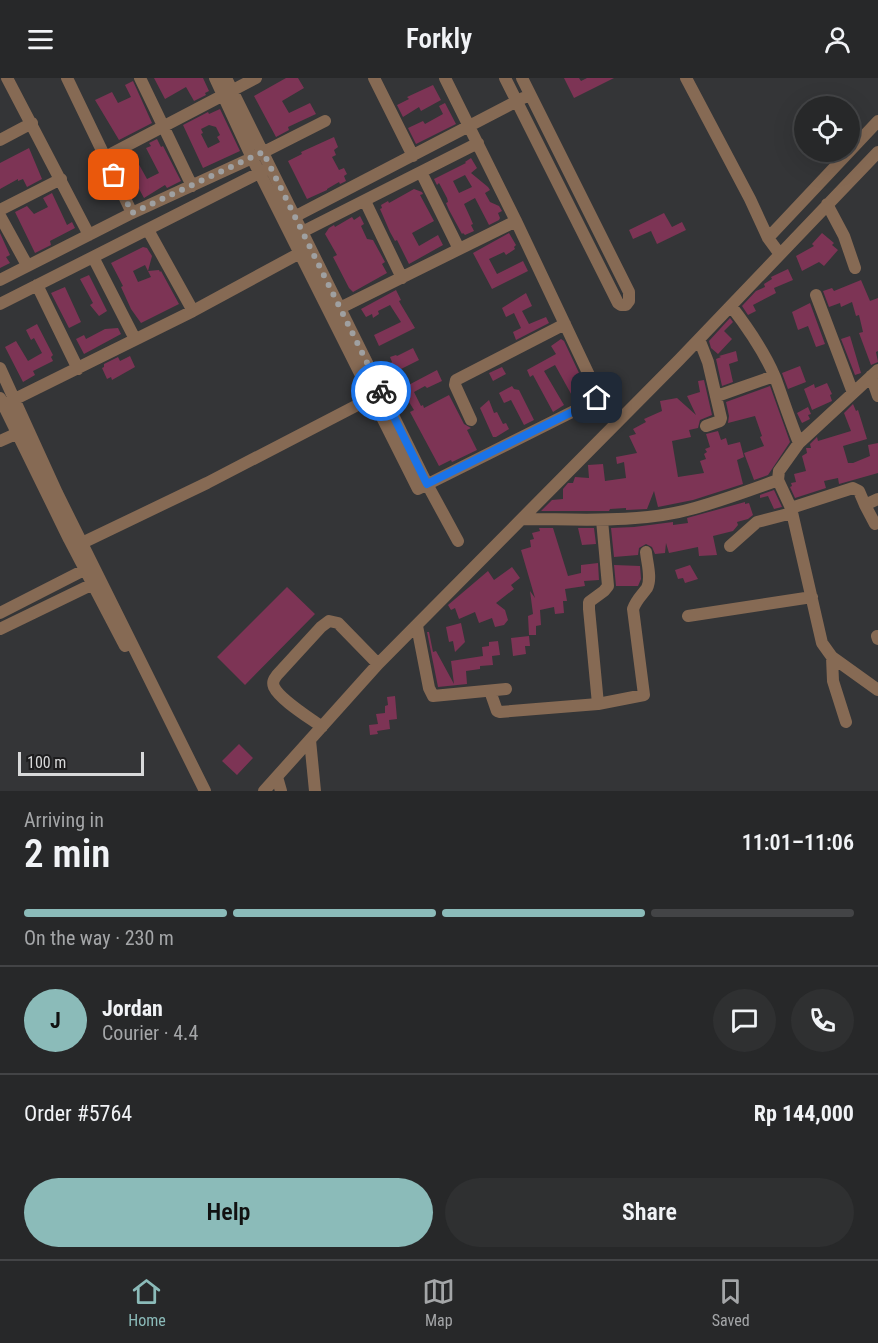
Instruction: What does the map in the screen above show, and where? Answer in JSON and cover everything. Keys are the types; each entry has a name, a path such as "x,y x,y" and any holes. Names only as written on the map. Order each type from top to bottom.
{"street":[{"path":"7,78 88,235"},
{"path":"67,78 132,213"},
{"path":"140,78 192,186"},
{"path":"215,78 227,92 265,170 302,232 427,484 458,541"},
{"path":"226,78 227,92"},
{"path":"105,157 256,78"},
{"path":"374,78 413,156"},
{"path":"265,170 300,253 415,488 419,489 588,404 597,398 598,394 516,221 444,78"},
{"path":"505,78 618,303 621,306 626,305 630,301 629,292 522,78"},
{"path":"686,78 768,238 779,254"},
{"path":"294,217 530,94"},
{"path":"0,280 132,213 325,121"},
{"path":"768,238 878,121"},
{"path":"0,140 32,123"},
{"path":"264,791 378,664 699,339 878,152 863,137"},
{"path":"302,232 477,144"},
{"path":"0,304 265,170"},
{"path":"421,172 459,249"},
{"path":"0,210 61,179"},
{"path":"365,201 402,278"},
{"path":"827,204 844,236 855,268"},
{"path":"0,216 27,266"},
{"path":"340,308 516,221"},
{"path":"148,230 193,311"},
{"path":"6,401 78,369 193,311 300,253"},
{"path":"93,257 135,339"},
{"path":"37,285 78,369"},
{"path":"816,295 853,393"},
{"path":"731,306 761,349 774,376 787,416 799,443"},
{"path":"471,420 455,385 456,380 565,324"},
{"path":"699,339 708,362 721,414 720,421 706,426"},
{"path":"0,368 6,401 18,433 205,791"},
{"path":"874,373 799,443 779,471 778,480 792,511 820,638 832,657 876,687"},
{"path":"874,373 878,396"},
{"path":"717,396 774,376"},
{"path":"82,543 207,483 371,398"},
{"path":"6,401 82,543 89,568"},
{"path":"0,441 18,433"},
{"path":"522,519 638,518 695,508 778,480"},
{"path":"730,546 757,522 854,488 859,491 875,524"},
{"path":"865,505 878,499"},
{"path":"598,704 589,602 608,586 602,520"},
{"path":"490,691 497,711 500,712 598,704 644,695 633,609 649,581 646,552"},
{"path":"0,613 89,568"},
{"path":"0,629 97,582"},
{"path":"97,582 198,791"},
{"path":"688,616 812,597"},
{"path":"322,727 279,694 273,686 273,680 277,675 329,621 338,623 378,664"},
{"path":"417,626 429,688 433,696 506,689"},
{"path":"832,657 833,681 846,722"},
{"path":"310,740 315,791"},
{"path":"277,777 281,791"}],"building":[{"path":"154,78 203,78 209,91 194,101 186,87 165,99"},
{"path":"286,78 298,78 304,88 282,101 289,113 310,103 316,114 288,127 289,130 276,137 254,96"},
{"path":"564,78 579,78 581,81 587,78 614,78 574,98"},
{"path":"133,81 152,123 119,140 95,100 112,92 118,103 131,97 125,85"},
{"path":"433,85 441,100 421,111 419,107 403,117 397,105 409,99 407,97"},
{"path":"445,103 456,124 416,144 408,128 423,121 425,124 443,114 439,106"},
{"path":"220,109 240,151 203,168 183,125 208,112 209,114","holes":["209,125 216,127 220,135 217,137 220,142 208,148 201,129"]},
{"path":"334,137 338,147 334,150 336,155 332,157 339,170 344,168 347,174 344,176 346,181 340,184 339,182 307,199 288,161 302,154 301,152"},
{"path":"157,139 181,181 167,188 165,185 144,198 123,157 132,152 147,179 159,173 146,148 151,146 149,143"},
{"path":"29,148 42,179 27,187 23,179 18,181 18,179 0,189 0,163"},
{"path":"471,158 477,168 471,173 488,187 490,190 485,193 490,202 499,206 502,211 498,213 499,220 489,225 475,198 464,204 474,231 465,235 462,234 449,210 446,203 447,198 439,183 437,185 434,179","holes":["465,175 472,187 459,193 453,181"]},
{"path":"414,189 422,192 423,194 420,195 434,221 412,233 419,246 438,235 443,245 409,264 397,240 395,241 390,232 380,209 381,205"},
{"path":"52,193 67,225 72,222 75,228 50,241 51,245 35,253 15,212 27,206 34,214 48,207 43,198"},
{"path":"664,213 672,227 682,222 686,230 657,244 651,231 633,239 629,230"},
{"path":"360,216 364,224 361,226 367,239 373,240 385,262 382,264 387,273 353,292 333,257 337,255 325,234 334,225 335,227 352,217 354,220"},
{"path":"0,233 10,255 6,257 10,263 0,268"},
{"path":"509,233 516,245 515,249 506,255 504,252 489,259 497,274 523,261 528,271 492,289 473,253"},
{"path":"822,233 834,243 832,245 838,250 824,266 819,262 802,271 796,256 814,246 812,244"},
{"path":"143,247 147,248 152,256 148,271 159,270 160,272 161,271 179,304 141,323 131,309 121,287 123,286 111,263","holes":["145,265 151,277 138,282 133,271"]},
{"path":"788,269 793,280 774,288 776,293 753,305 756,311 748,315 742,306 756,291 765,287 764,284 772,279 771,277"},
{"path":"89,275 107,311 99,316 90,305 93,303 80,279"},
{"path":"861,280 870,301 878,298 878,351 876,352 878,362 871,365 859,333 863,332 859,315 856,316 852,302 841,307 840,303 829,307 823,291 832,288 834,291"},
{"path":"65,287 81,322 69,328 51,293"},
{"path":"396,290 401,300 399,301 415,328 379,346 374,335 401,322 390,305 378,311 379,314 373,318 372,314 366,317 361,309"},
{"path":"526,293 532,306 522,311 529,324 546,317 549,323 516,340 513,332 521,328 514,313 506,317 502,308"},
{"path":"810,303 825,344 816,347 808,326 798,330 792,312"},
{"path":"730,318 733,322 724,331 732,339 718,354 711,348 709,341"},
{"path":"37,324 53,355 51,357 53,361 33,371 35,375 23,382 5,347 16,341 28,361 42,353 34,338 31,340 26,330"},
{"path":"118,328 121,334 84,354 76,339 84,335 86,339 105,329"},
{"path":"850,336 861,373 855,375 841,339"},
{"path":"561,339 587,390 582,398 575,401 555,365 544,371 564,405 553,412 533,375 530,377 527,370 556,354 551,346"},
{"path":"413,348 419,360 393,373 389,364 392,362 390,357"},
{"path":"736,351 738,361 729,364 733,382 722,386 716,359"},
{"path":"130,356 135,367 112,380 111,377 107,379 102,368 104,364 118,357 120,361"},
{"path":"800,366 806,382 788,389 782,373"},
{"path":"502,367 506,374 493,381 489,373"},
{"path":"437,370 442,381 414,392 421,406 423,405 424,408 449,395 464,424 471,428 467,430 477,450 439,466 410,412 414,410 401,389"},
{"path":"704,380 712,415 700,420 698,428 689,430 691,437 672,441 678,477 704,473 700,461 706,459 705,449 710,447 706,434 718,431 721,440 726,438 728,445 740,442 744,457 737,460 743,484 693,500 658,507 654,491 647,509 541,511 552,500 563,499 563,489 568,483 573,483 575,477 589,478 588,465 603,464 605,481 626,478 624,462 617,464 616,457 637,453 629,436 636,434 633,429 646,422 644,419 662,411 660,401 677,398 696,415 687,396 700,392 698,381"},
{"path":"827,383 832,394 830,395 832,401 812,410 804,389 814,384 815,388"},
{"path":"512,386 519,390 534,420 524,425 511,400 504,403 499,393"},
{"path":"770,386 790,442 768,475 754,480 744,453 764,446 755,416 728,423 726,402"},
{"path":"489,400 494,413 497,412 503,424 506,423 509,429 496,437 493,437 480,408"},
{"path":"853,404 856,411 858,410 867,439 843,446 848,463 870,456 868,445 878,443 878,473 839,484 838,478 824,481 826,488 795,498 790,487 791,483 796,482 794,474 806,471 802,456 807,453 806,448 811,448 810,444 817,437 818,441 851,431 844,413"},
{"path":"808,407 811,414 808,415 810,419 802,423 797,413"},
{"path":"774,490 782,507 774,509 768,496 760,498 760,495"},
{"path":"745,502 745,504 749,503 753,515 737,522 738,525 733,531 713,536 717,555 699,556 698,547 669,553 666,543 665,553 655,554 652,547 646,544 639,548 638,555 614,557 611,528 673,522 673,525 688,523 687,518"},
{"path":"539,528 553,528 568,576 581,573 581,565 598,563 599,580 584,581 585,586 565,589 567,601 563,601 564,613 555,614 554,607 540,610 541,625 536,626 536,635 529,635 528,616 533,614 530,591 535,598 521,550 531,547 530,540 534,539 532,533 540,531"},
{"path":"578,528 594,528 596,544 582,545"},
{"path":"614,565 640,566 641,579 638,586 616,586"},
{"path":"690,565 698,579 685,583 683,578 678,579 675,570"},
{"path":"512,567 520,578 511,585 514,589 496,603 505,610 508,620 504,625 495,627 492,618 479,623 475,612 459,619 455,608 451,610 448,605 488,571 494,580"},
{"path":"287,587 315,614 245,685 217,657"},
{"path":"461,623 465,642 455,652 453,641 449,642 446,627"},
{"path":"427,632 429,632 433,652 436,651 454,684 451,661 483,656 482,647 489,646 489,642 498,641 500,655 492,656 493,665 480,666 480,669 466,671 467,684 438,687"},
{"path":"529,636 530,646 525,646 526,654 513,656 511,638"},
{"path":"395,696 397,719 389,720 390,729 377,731 378,734 370,735 369,725 378,724 376,714 385,713 385,706 388,705 387,697"},
{"path":"239,744 253,758 237,775 222,761"}],"way so far":[{"path":"114,175 132,213 263,152 381,391"}],"route":[{"path":"381,391 427,484 597,398"}]}
